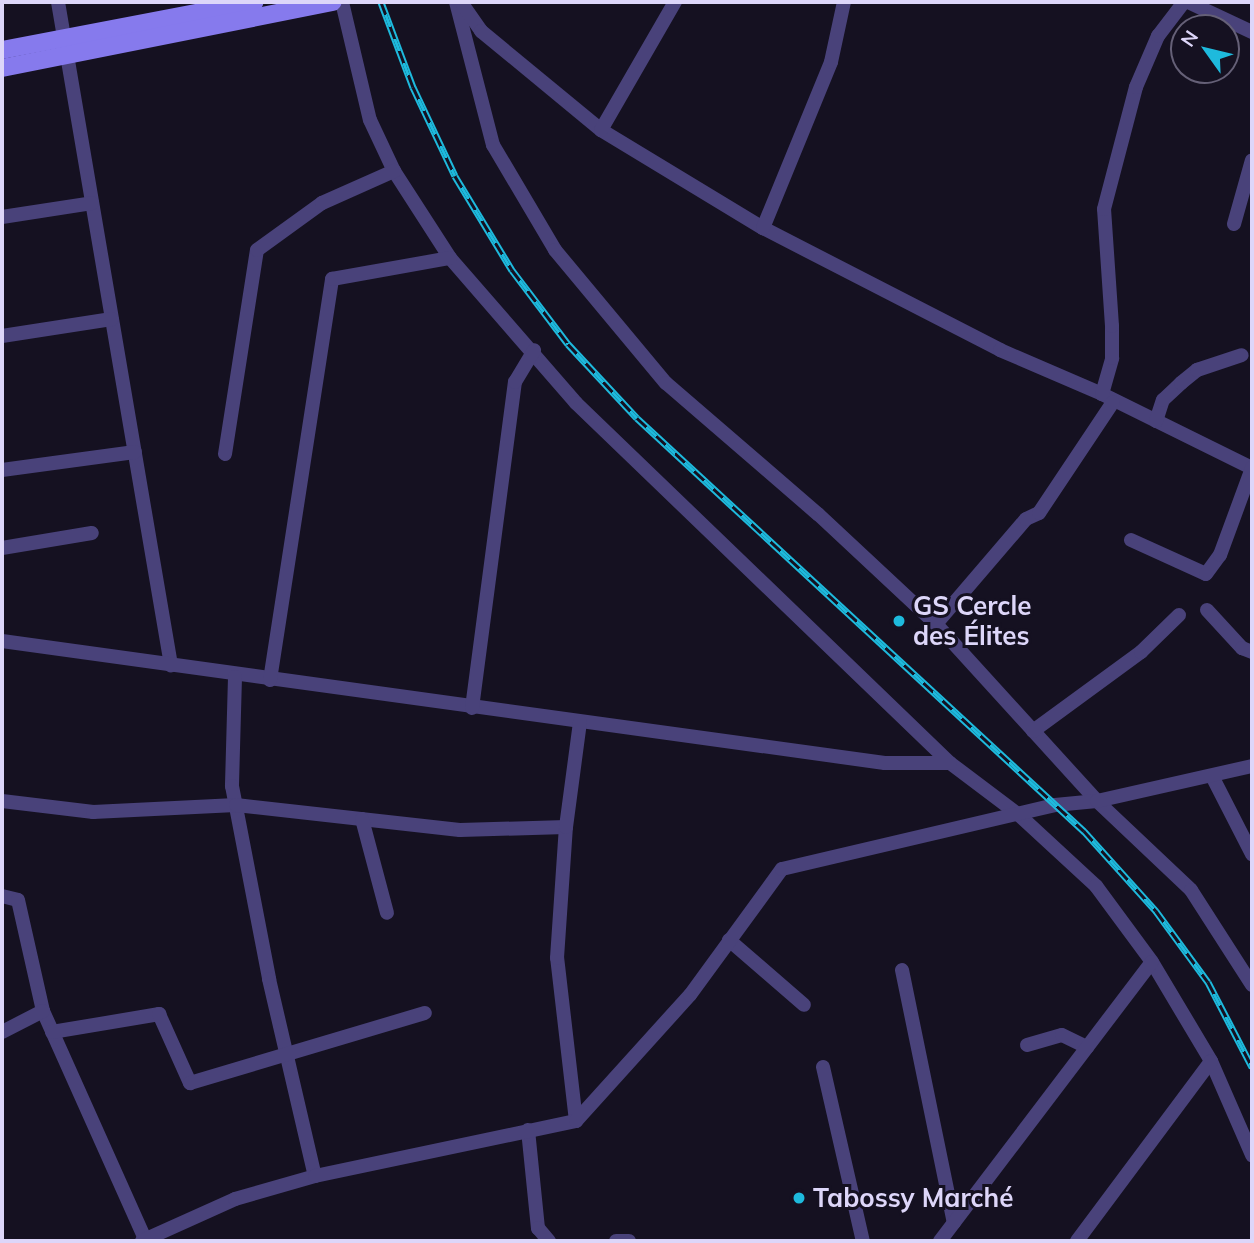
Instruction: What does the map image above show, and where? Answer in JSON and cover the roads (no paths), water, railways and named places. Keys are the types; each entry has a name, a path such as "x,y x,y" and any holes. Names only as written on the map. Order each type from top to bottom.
{"main road":[{"path":"2,50 254,2"},
{"path":"2,68 332,2"}],"street":[{"path":"58,2 171,665"},
{"path":"342,2 370,120 394,171 450,258 576,402 950,764 1019,815 1096,886 1152,962 1211,1061 1252,1155"},
{"path":"456,2 494,145 555,250 666,383 818,514 936,624 1097,800 1191,890 1252,985"},
{"path":"462,2 481,31 601,130 763,228 1000,350 1252,468 1220,555 1206,574 1131,540"},
{"path":"601,130 675,2"},
{"path":"763,228 831,62 844,2"},
{"path":"936,624 1026,520 1039,513 1107,398 1112,358 1112,326 1104,209 1136,87 1158,36 1186,2 1252,32"},
{"path":"1234,224 1252,160"},
{"path":"225,454 257,250 322,203 394,171"},
{"path":"2,217 92,203"},
{"path":"270,680 332,278 450,258"},
{"path":"2,336 112,319"},
{"path":"472,708 515,383 534,351"},
{"path":"1156,421 1163,400 1197,370 1242,355"},
{"path":"2,470 135,452"},
{"path":"2,548 92,533"},
{"path":"1208,610 1242,648 1252,652"},
{"path":"1033,731 1141,652 1179,615"},
{"path":"2,641 235,677 885,763 950,764"},
{"path":"235,677 236,805 286,1055 315,1176"},
{"path":"576,1121 557,958 566,827 580,722"},
{"path":"2,896 18,900 43,1012 143,1240 235,1199 315,1176 576,1121 690,995 782,869 1252,766"},
{"path":"1212,776 1252,854"},
{"path":"2,801 93,812 236,805 460,830 566,827"},
{"path":"362,819 387,913"},
{"path":"729,940 804,1005"},
{"path":"940,1241 1152,962"},
{"path":"902,970 954,1223"},
{"path":"2,1032 43,1012"},
{"path":"52,1032 159,1014 190,1083 425,1013"},
{"path":"1027,1045 1062,1035 1087,1047"},
{"path":"1077,1241 1211,1061"},
{"path":"824,1067 863,1241"},
{"path":"528,1130 538,1228 549,1241"},
{"path":"616,1241 629,1241"}],"railway":[{"path":"381,2 413,87 455,176 512,270 568,344 637,418 1084,831 1156,911 1208,982 1252,1067"}],"place":[{"name":"GS Cercle des Élites","path":"899,621"},
{"name":"Tabossy Marché","path":"799,1198"}]}
